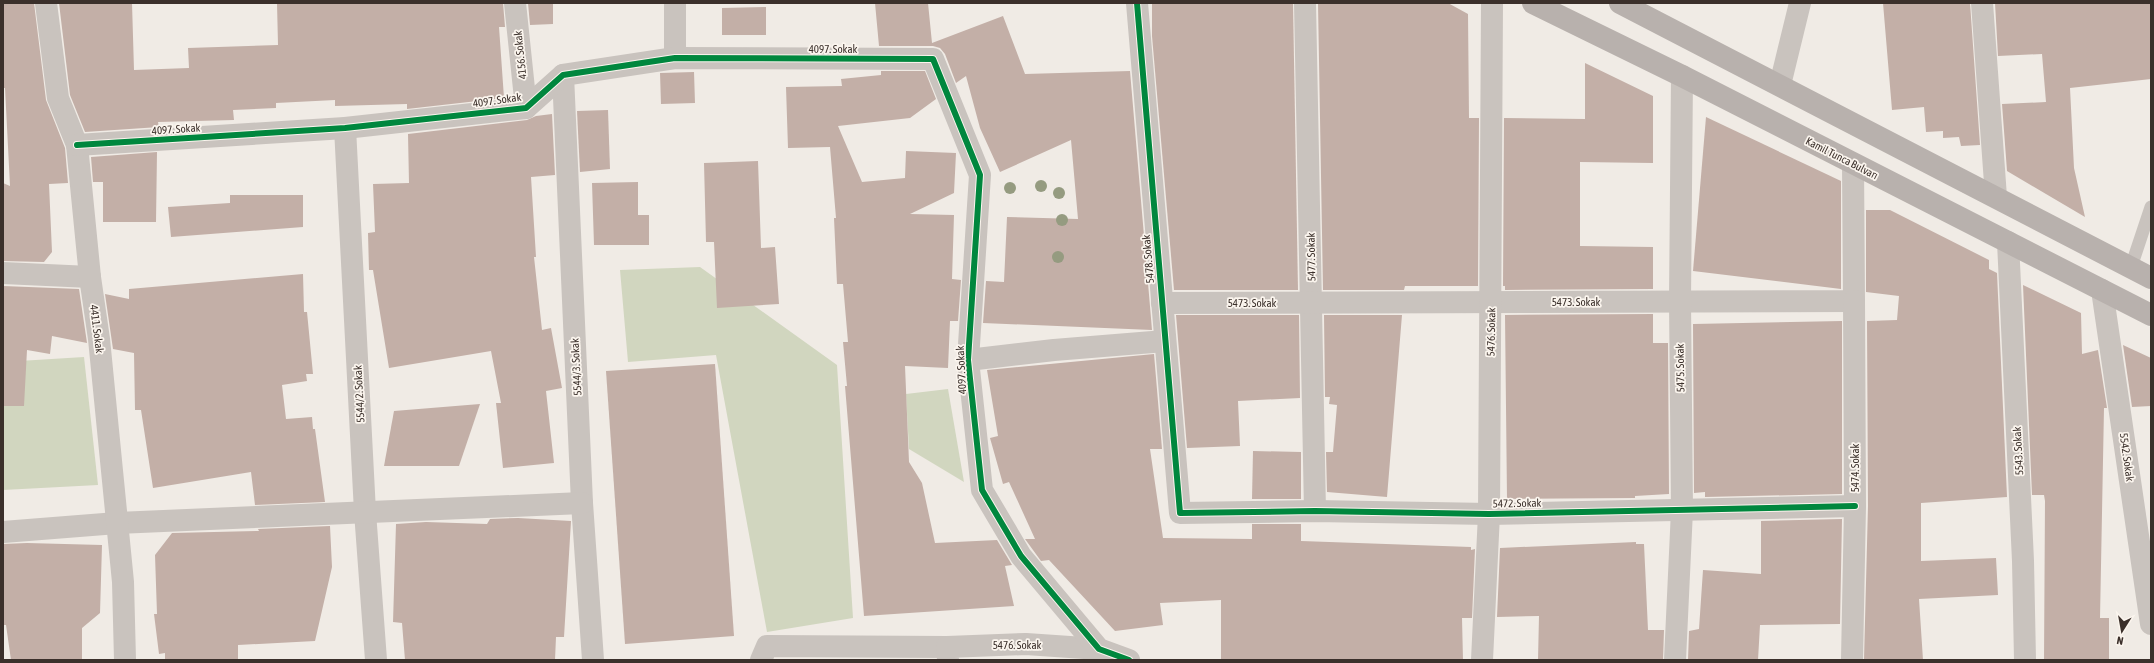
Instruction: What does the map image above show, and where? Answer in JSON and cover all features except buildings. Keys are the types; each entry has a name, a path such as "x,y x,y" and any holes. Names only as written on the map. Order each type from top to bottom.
{"main road":[{"name":"Kamil Tunca Bulvarı","path":"1533,3 1682,76 2151,315"},
{"path":"1620,3 2151,278"}],"street":[{"name":"4411. Sokak","path":"46,3 58,98 77,145 90,277 99,339 123,582 125,660"},
{"name":"4156. Sokak","path":"515,3 526,108"},
{"path":"675,3 675,58"},
{"name":"5478. Sokak","path":"1137,3 1180,513"},
{"name":"5477. Sokak","path":"1305,3 1316,512"},
{"name":"5476. Sokak","path":"1482,660 1489,514 1492,302 1492,3"},
{"path":"1780,85 1800,3"},
{"path":"1982,3 1996,197"},
{"name":"4097. Sokak","path":"77,145 345,128 526,108 563,74 675,58 933,59 980,175 968,360 982,490 1021,556 1099,649 1129,660"},
{"name":"5544/3. Sokak","path":"563,74 582,503 593,660"},
{"name":"5475. Sokak","path":"1675,660 1682,510 1680,301 1682,76"},
{"name":"5544/2. Sokak","path":"345,128 365,512 376,660"},
{"path":"1853,164 1854,301"},
{"name":"5543. Sokak","path":"2008,242 2023,561 2025,660"},
{"path":"3,273 90,277"},
{"name":"5542. Sokak","path":"2102,290 2151,624"},
{"name":"5473. Sokak","path":"1162,303 1854,301"},
{"name":"5474. Sokak","path":"1852,660 1855,506 1854,301"},
{"path":"968,360 1054,350 1165,341"},
{"path":"3,532 117,523 582,503"},
{"name":"5472. Sokak","path":"1180,513 1316,512 1489,514 1855,506"},
{"name":"5476. Sokak","path":"766,655 947,654 1026,644 1099,649"}],"lane":[{"path":"2131,267 2151,207"}],"green space":[{"path":"700,267 837,365 853,618 767,632 716,355 628,362 620,270"},
{"path":"84,357 98,485 3,490 3,362"},
{"path":"948,389 964,482 909,449 906,394"}],"cycle path":[{"path":"1137,3 1180,513 1315,511 1489,514 1855,506"},
{"path":"77,145 345,128 526,108 563,75 675,58 933,59 980,175 968,360 982,490 1021,556 1099,649 1129,660"}]}
